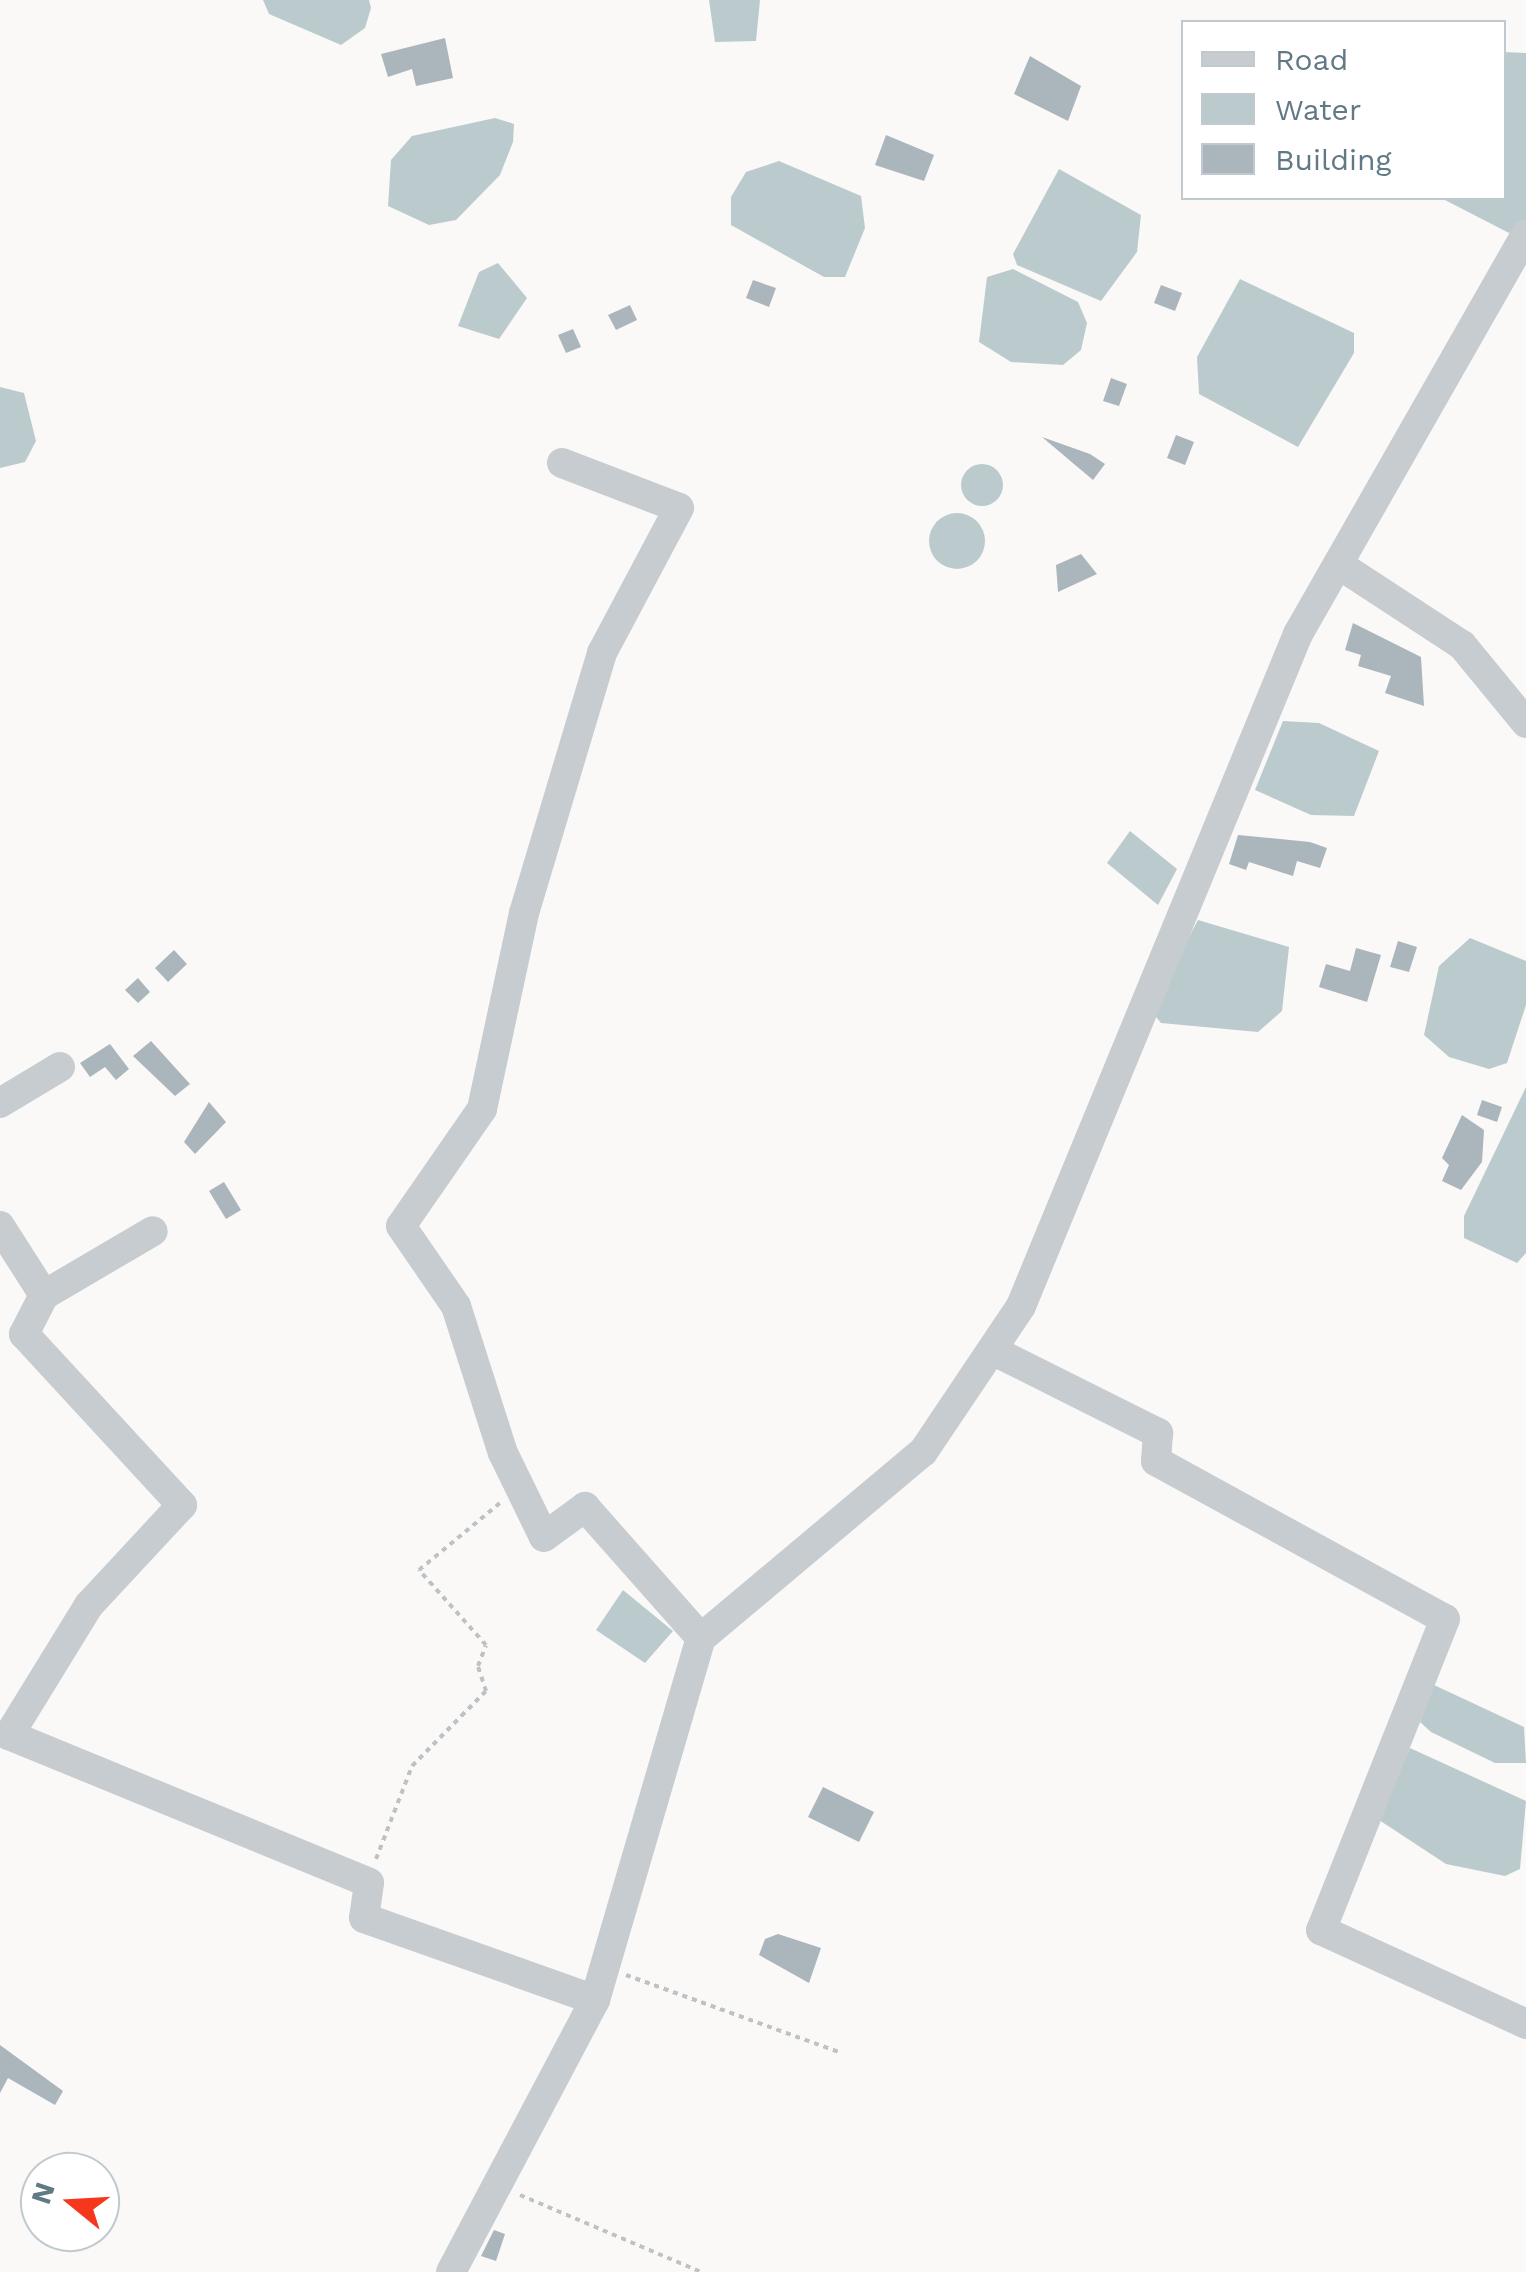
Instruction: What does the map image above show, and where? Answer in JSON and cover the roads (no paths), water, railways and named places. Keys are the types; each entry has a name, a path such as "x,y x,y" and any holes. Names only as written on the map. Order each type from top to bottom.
{"street":[{"path":"451,2272 502,2187 608,1968 702,1638 924,1452 1021,1306 1150,980 1298,634 1526,236"},
{"path":"562,462 679,508 602,653 524,913 482,1110 401,1226 456,1306 519,1486 544,1537 585,1507 702,1638"},
{"path":"1338,564 1462,646 1526,723"},
{"path":"0,1103 60,1067"},
{"path":"0,1226 44,1295"},
{"path":"153,1230 44,1295 24,1334 182,1505 89,1605 10,1736 369,1883 364,1918 595,2000"},
{"path":"992,1350 1158,1432 1156,1461 1446,1620 1321,1930 1526,2024"}],"water":[{"path":"263,0 369,0 371,8 365,28 341,45 269,14"},
{"path":"709,0 760,0 756,41 715,42"},
{"path":"1506,52 1526,53 1526,226 1513,235 1445,200 1506,200"},
{"path":"495,118 514,124 513,142 500,175 456,220 429,225 388,206 391,160 412,136"},
{"path":"779,161 861,196 865,228 845,277 824,277 731,225 731,197 746,172"},
{"path":"1059,169 1141,215 1137,252 1101,301 1017,265 1013,254"},
{"path":"498,263 527,298 499,339 458,326 479,272"},
{"path":"1013,269 1078,302 1087,323 1081,350 1063,365 1011,362 979,342 987,277"},
{"path":"1240,279 1354,333 1354,353 1298,447 1199,394 1197,357"},
{"path":"0,387 24,393 36,441 25,462 0,468"},
{"path":"982,464 997,470 1003,485 997,500 982,506 967,500 961,485 967,470"},
{"path":"957,513 977,521 985,541 977,561 957,569 937,561 929,541 937,521"},
{"path":"1283,721 1319,723 1379,751 1354,816 1311,815 1255,790"},
{"path":"1130,831 1177,869 1158,905 1107,863"},
{"path":"1198,920 1289,947 1282,1011 1258,1032 1161,1023 1150,1010"},
{"path":"1470,938 1526,961 1526,1005 1507,1063 1489,1069 1449,1057 1424,1035 1439,966"},
{"path":"1526,1087 1526,1253 1517,1263 1464,1238 1464,1216"},
{"path":"623,1590 673,1631 645,1663 596,1630"},
{"path":"1434,1685 1524,1727 1526,1763 1495,1763 1431,1732 1420,1722"},
{"path":"1410,1748 1526,1801 1520,1869 1505,1876 1446,1864 1376,1818"}]}
